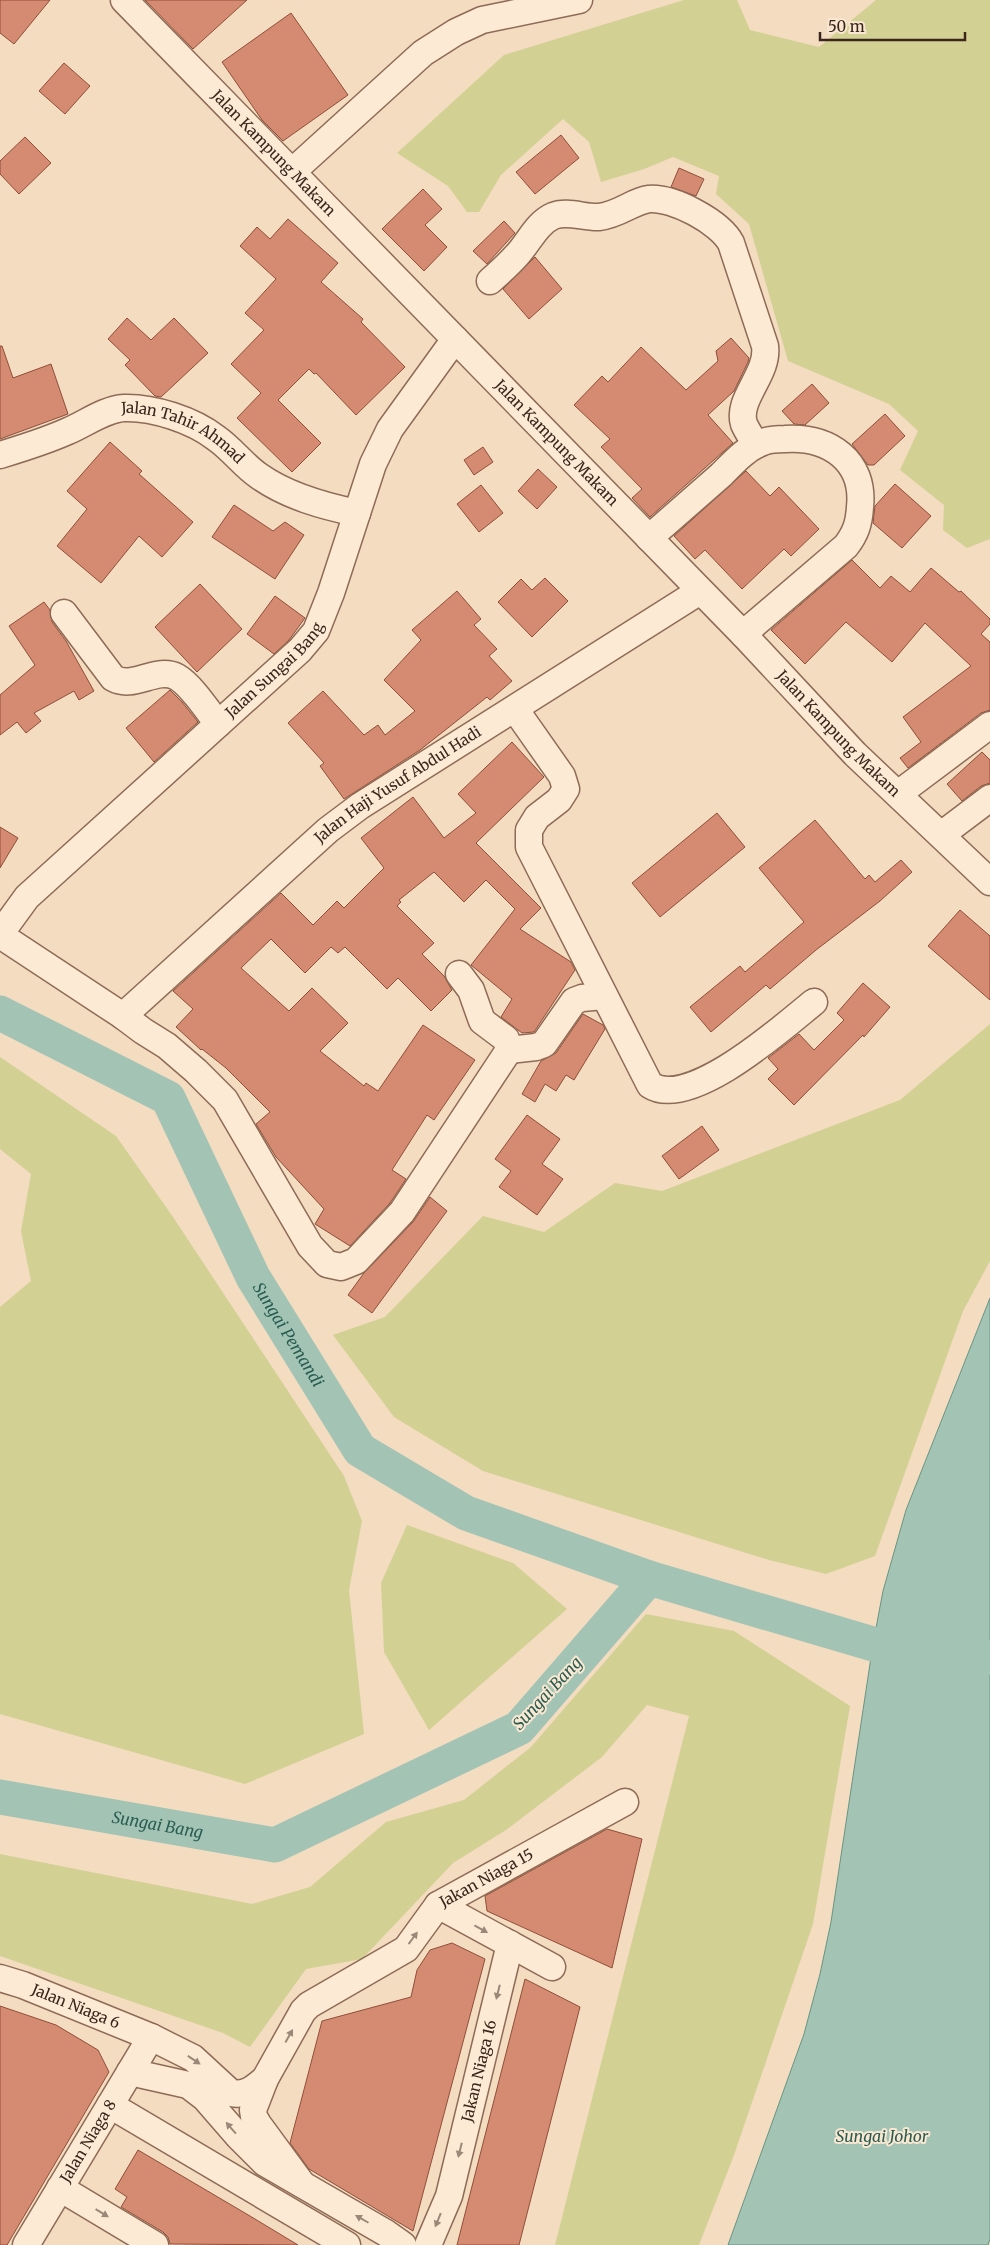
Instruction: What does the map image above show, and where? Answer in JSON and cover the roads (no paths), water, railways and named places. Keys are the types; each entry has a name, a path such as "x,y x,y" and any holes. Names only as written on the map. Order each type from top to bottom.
{"street":[{"name":"Jalan Kampung Makam","path":"124,0 743,634 855,754 990,882"},
{"path":"456,32 480,0"},
{"path":"293,171 423,53 456,32 482,20 579,0"},
{"path":"490,281 518,253 545,220 555,215 598,217 620,212 649,200 658,200 688,209 709,220 726,234 731,243 765,346 766,354 762,372 746,401 743,415 744,424 756,445"},
{"name":"Jalan Sungai Bang","path":"0,935 27,897 300,650 316,632 373,464 390,429 455,339"},
{"name":"Jalan Tahir Ahmad","path":"0,455 67,432 106,413 123,408 138,409 172,416 196,424 217,438 259,476 280,488 323,506 357,513"},
{"path":"649,538 756,445 765,441 796,438 810,439 840,454 854,468 861,500 859,523 854,535 846,546 743,634"},
{"name":"Jalan Haji Yusuf Abdul Hadi","path":"123,1016 328,830 360,806 700,591"},
{"path":"64,614 113,678 126,683 160,675 173,675 184,682 218,724"},
{"path":"515,709 562,776 566,789 559,800 537,817 529,830 529,847 650,1085 662,1091 690,1085 724,1070 752,1053 814,1002"},
{"path":"898,794 990,725"},
{"path":"941,835 990,798"},
{"path":"0,935 123,1016 143,1032 167,1046 225,1100 310,1246 327,1264 342,1267 356,1261 402,1212 509,1050 544,1044 574,1001 582,998 604,996"},
{"path":"459,974 471,990 482,1021 506,1039 509,1050"},
{"name":"Jakan Niaga 15","path":"302,2184 254,2117 253,2110 265,2079 303,2011 406,1949 438,1905 625,1802"},
{"path":"438,1905 552,1967"},
{"name":"Jakan Niaga 16","path":"428,2245 448,2196 510,1944"},
{"name":"Jalan Niaga 6","path":"0,1978 23,1985 151,2037 193,2058 231,2093 247,2093 265,2079"},
{"name":"Jalan Niaga 8","path":"26,2245 151,2037"},
{"path":"130,2072 188,2085 205,2098 265,2163 386,2233 402,2245"},
{"path":"110,2105 347,2245"},
{"path":"60,2188 155,2245"}],"water":[{"name":"Sungai Johor","path":"990,1298 990,2239 988,2245 728,2245 804,2034 820,1974 831,1922 873,1644 883,1591 906,1510"}],"waterway":[{"name":"Sungai Pemandi","path":"0,1013 168,1098 253,1277 360,1450 466,1513 649,1578"},
{"name":"Sungai Bang","path":"0,1797 275,1845 519,1728 649,1578 873,1644 990,1657"}]}
